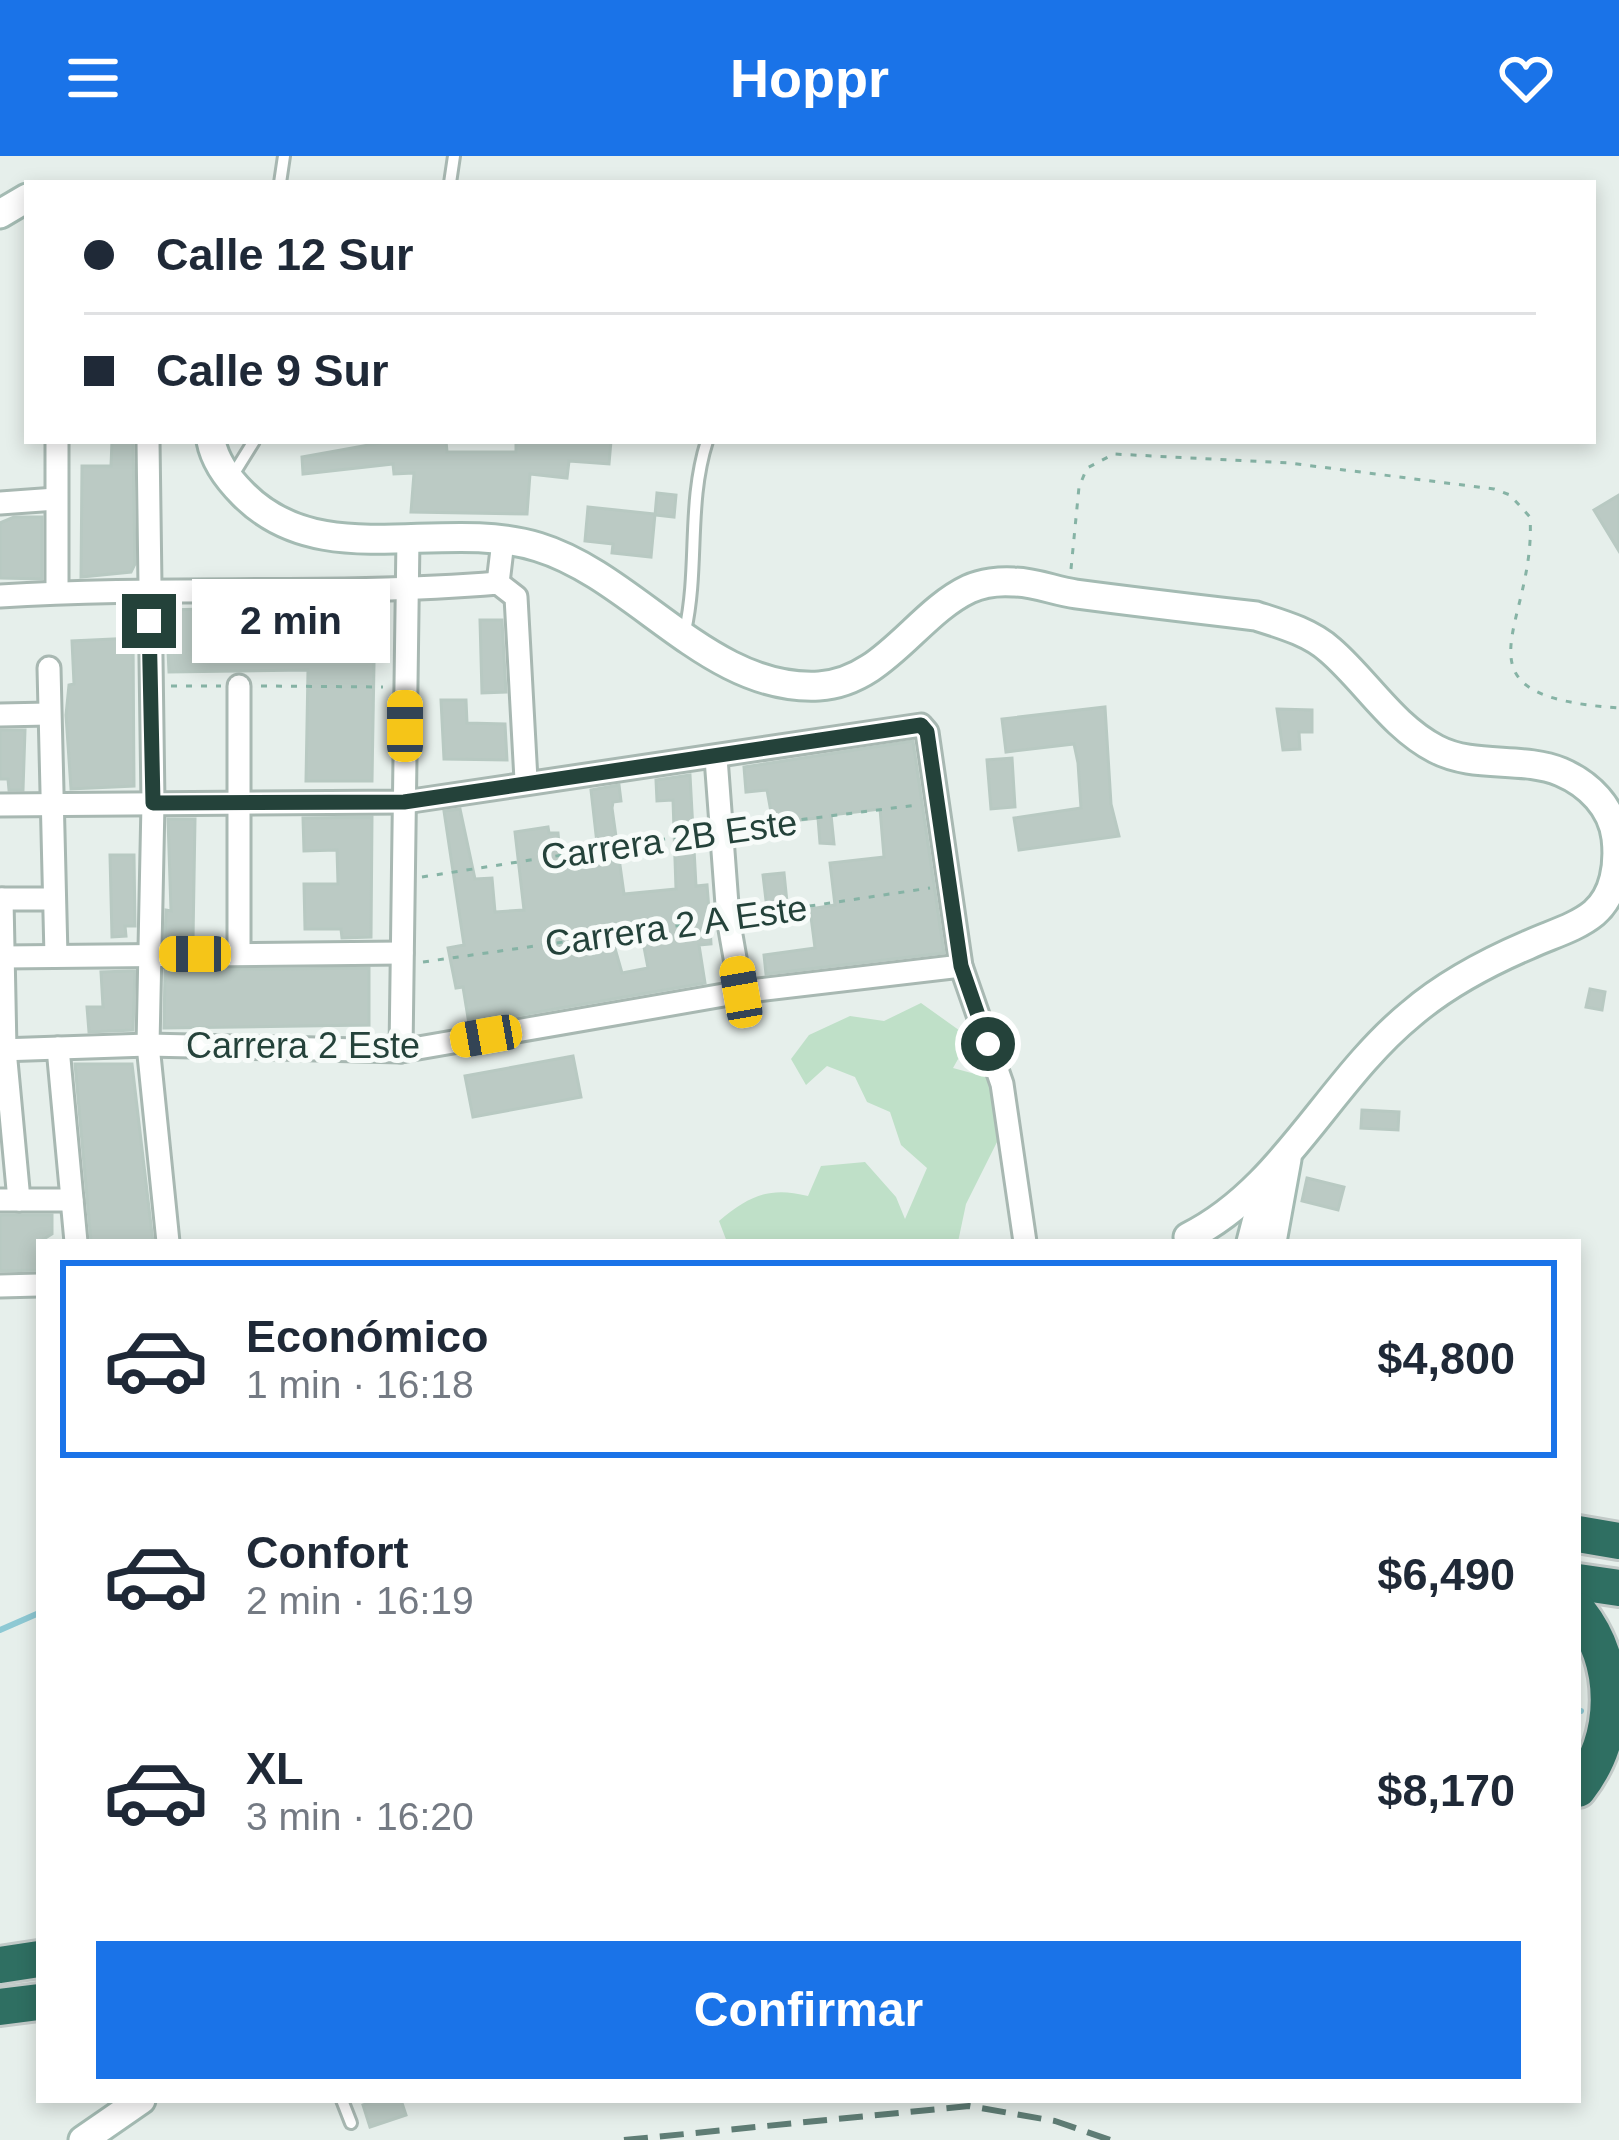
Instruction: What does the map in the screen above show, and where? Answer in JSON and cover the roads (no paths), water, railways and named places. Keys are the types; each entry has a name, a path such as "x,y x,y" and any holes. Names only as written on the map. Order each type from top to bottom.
{"highway":[{"path":"1581,1534 1619,1540"},
{"path":"1581,1582 1619,1588"},
{"path":"1581,1615 1603,1647 1613,1707 1609,1737 1581,1785"},
{"path":"1581,1807 1619,1784"},
{"path":"0,1964 36,1959"},
{"path":"0,2006 36,2002"}],"main road":[{"path":"212,444 230,481 259,510 290,529 319,537 503,541 537,547 586,568 751,673 822,686 881,661 971,588 1016,581 1069,593 1256,616 1286,626 1329,648 1390,713 1434,748 1455,757 1558,770 1591,789 1615,830 1618,858 1608,914 1452,982 1423,1004 1360,1064 1290,1144 1268,1178 1217,1222 1181,1239"},
{"path":"1273,1239 1290,1144"},
{"path":"1252,1239 1268,1178"},
{"path":"83,2140 137,2103"}],"street":[{"path":"56,444 57,592"},
{"path":"148,444 153,803 148,1045 168,1239"},
{"path":"0,502 56,499"},
{"path":"400,1051 408,538"},
{"path":"503,541 526,780"},
{"path":"0,596 149,589 507,590"},
{"path":"49,668 56,956"},
{"path":"239,686 239,954"},
{"path":"0,715 49,714"},
{"path":"0,805 404,802 526,780 716,758 921,725 927,732 961,966 1002,1084 1025,1239"},
{"path":"716,758 718,830 741,992"},
{"path":"52,898 1,899 9,1200 72,1200"},
{"path":"3,958 239,954 402,959"},
{"name":"Carrera 2 Este","path":"2,1050 148,1045 400,1051 741,992 961,966"},
{"path":"58,1048 76,1239"},
{"path":"0,1286 36,1285"}],"lane":[{"path":"230,481 252,444"},
{"path":"684,634 692,592 694,502 706,444"},
{"path":"343,2103 351,2123"}],"waterway":[{"path":"0,1630 36,1614"}],"railway":[{"path":"624,2140 969,2106 1055,2121 1110,2140"}]}
